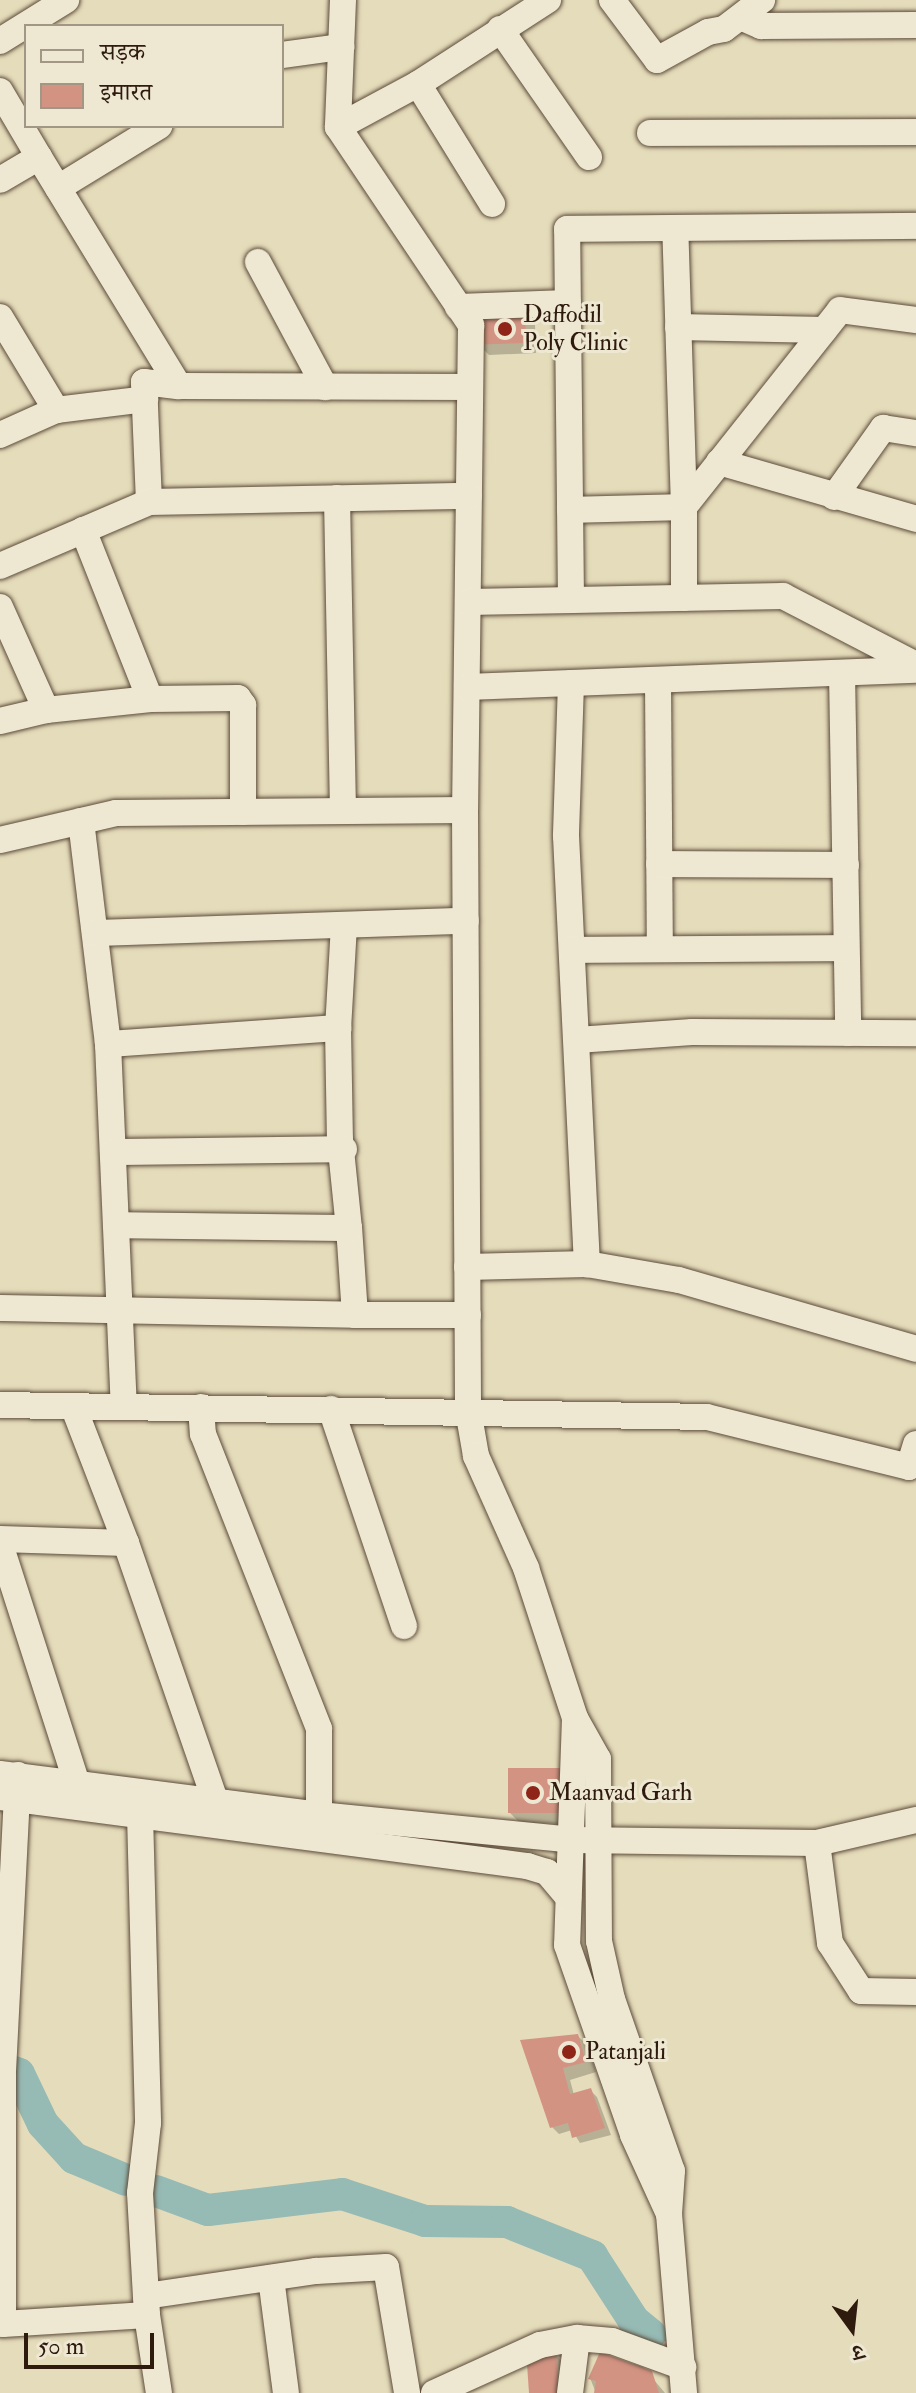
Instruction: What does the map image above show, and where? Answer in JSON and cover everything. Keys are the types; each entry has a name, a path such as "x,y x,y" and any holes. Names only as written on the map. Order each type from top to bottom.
{"street":[{"path":"27,24 66,0"},
{"path":"343,0 338,127 471,325 465,810 468,1410 476,1456 526,1568 575,1718 598,1759 586,1840 568,1897 570,1961 633,2135 669,2214"},
{"path":"338,127 418,84 548,0"},
{"path":"612,0 657,60 743,18 762,0"},
{"path":"743,18 761,26 916,25"},
{"path":"0,41 24,26"},
{"path":"500,29 589,157"},
{"path":"284,55 341,47"},
{"path":"418,84 492,204"},
{"path":"0,91 179,386"},
{"path":"58,188 156,128"},
{"path":"650,133 916,132"},
{"path":"0,180 39,157"},
{"path":"571,600 567,229 916,226"},
{"path":"675,228 684,598"},
{"path":"258,262 325,387"},
{"path":"458,307 568,303"},
{"path":"684,507 840,310 916,320"},
{"path":"0,317 56,410"},
{"path":"678,327 824,330"},
{"path":"149,502 144,382 179,386 470,387"},
{"path":"0,435 56,410 145,399"},
{"path":"834,497 883,428 916,433"},
{"path":"719,462 916,519"},
{"path":"0,566 149,502 469,496"},
{"path":"337,498 343,811"},
{"path":"570,510 684,507"},
{"path":"83,530 150,699"},
{"path":"468,602 783,596 916,667"},
{"path":"0,607 46,710"},
{"path":"467,687 842,673 916,667"},
{"path":"842,673 848,1033"},
{"path":"658,680 660,946"},
{"path":"571,683 566,836 587,1264"},
{"path":"0,721 46,710 150,699 238,698 243,705 243,812"},
{"path":"0,840 116,813 465,810"},
{"path":"81,821 108,1044 124,1407"},
{"path":"659,864 846,865"},
{"path":"95,933 466,921"},
{"path":"344,925 338,1028 355,1315"},
{"path":"572,950 660,946 846,948"},
{"path":"108,1044 338,1028"},
{"path":"577,1040 692,1032 916,1033"},
{"path":"113,1152 344,1149"},
{"path":"116,1225 349,1228"},
{"path":"467,1267 587,1264 679,1280 916,1349"},
{"path":"0,1308 468,1315"},
{"path":"0,1394 0,1405 74,1408 468,1410 707,1417 909,1467 916,1444"},
{"path":"201,1407 203,1434 319,1729 319,1815"},
{"path":"74,1408 126,1543 215,1800"},
{"path":"331,1409 404,1626"},
{"path":"76,1781 0,1542 126,1543"},
{"path":"9,1786 76,1781 319,1815 586,1840 817,1843 916,1820"},
{"path":"9,1786 140,1814 527,1866 547,1872 568,1897"},
{"path":"9,1786 2,2324 146,2306 271,2278 386,2267 407,2393"},
{"path":"140,1814 148,2123 140,2193 146,2306 159,2393"},
{"path":"586,1840 599,1941 612,1999 672,2171 669,2214 683,2380"},
{"path":"817,1843 830,1943 861,1991 916,1992"},
{"path":"271,2278 286,2393"},
{"path":"434,2393 540,2345 577,2338 612,2341 683,2380"},
{"path":"570,2393 577,2338"}],"building":[{"path":"525,312 526,343 476,345 475,314"},
{"path":"508,1768 564,1768 564,1813 508,1813"},
{"path":"578,2034 586,2062 563,2068 570,2094 591,2088 605,2128 572,2138 568,2123 550,2128 520,2040"},
{"path":"600,2352 652,2371 659,2393 594,2393 596,2381 588,2379"},
{"path":"556,2353 559,2393 529,2393 527,2364"}],"waterway":[{"path":"0,2067 19,2074 43,2124 74,2158 126,2180"},
{"path":"156,2191 208,2210 342,2194 425,2221 507,2222 592,2256 634,2321 650,2334"}],"place":[{"name":"Daffodil Poly Clinic","path":"505,329"},
{"name":"Maanvad Garh","path":"533,1793"},
{"name":"Patanjali","path":"569,2052"}]}
